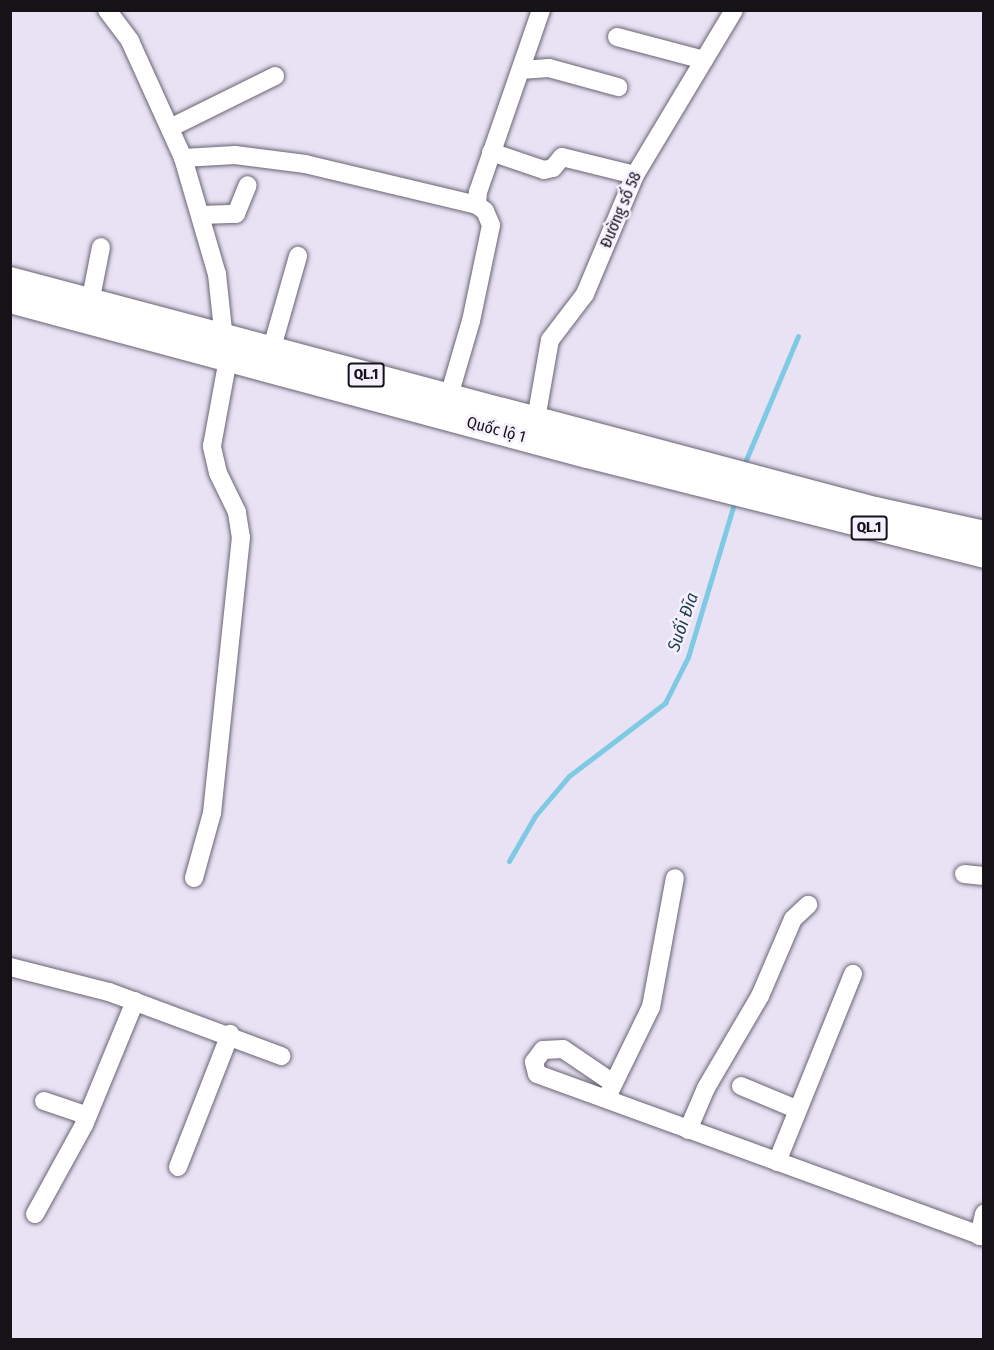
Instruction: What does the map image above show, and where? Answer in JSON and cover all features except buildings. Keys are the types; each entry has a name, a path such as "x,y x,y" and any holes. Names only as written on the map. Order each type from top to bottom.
{"highway":[{"name":"Quốc lộ 1","path":"10,280 90,303 226,349 270,351 449,396 536,419 720,479"},
{"name":"Quốc lộ 1","path":"10,300 226,349 757,488 984,534"},
{"name":"Quốc lộ 1","path":"757,488 984,555"}],"street":[{"path":"107,10 130,41 172,128 183,158 217,274 226,349 213,446 218,473 237,512 241,537 212,813 194,878"},
{"path":"477,205 491,152 541,10"},
{"name":"Đường số 58","path":"536,419 550,340 590,284 634,175 734,10"},
{"path":"616,37 704,60"},
{"path":"521,70 549,68 618,87"},
{"path":"172,128 274,76"},
{"path":"491,152 544,170 553,168 562,157 634,175"},
{"path":"183,158 235,155 305,164 477,205 485,211 491,225 471,321 449,396"},
{"path":"201,214 233,216 248,185"},
{"path":"90,303 101,247"},
{"path":"270,351 298,256"},
{"path":"963,874 984,876"},
{"path":"675,878 651,1007 610,1092 688,1130 981,1237 984,1214"},
{"path":"688,1130 706,1088 764,988 793,919 808,905"},
{"path":"10,967 135,1000 230,1034 281,1056"},
{"path":"777,1162 796,1109 853,974"},
{"path":"34,1214 88,1116 135,1000"},
{"path":"178,1167 230,1034"},
{"path":"741,1086 796,1109"},
{"path":"44,1101 88,1116"}],"waterway":[{"name":"Suối Đĩa","path":"743,467 798,336"},
{"name":"Suối Đĩa","path":"509,861 535,816 569,776 665,703 688,657 735,500"}]}
